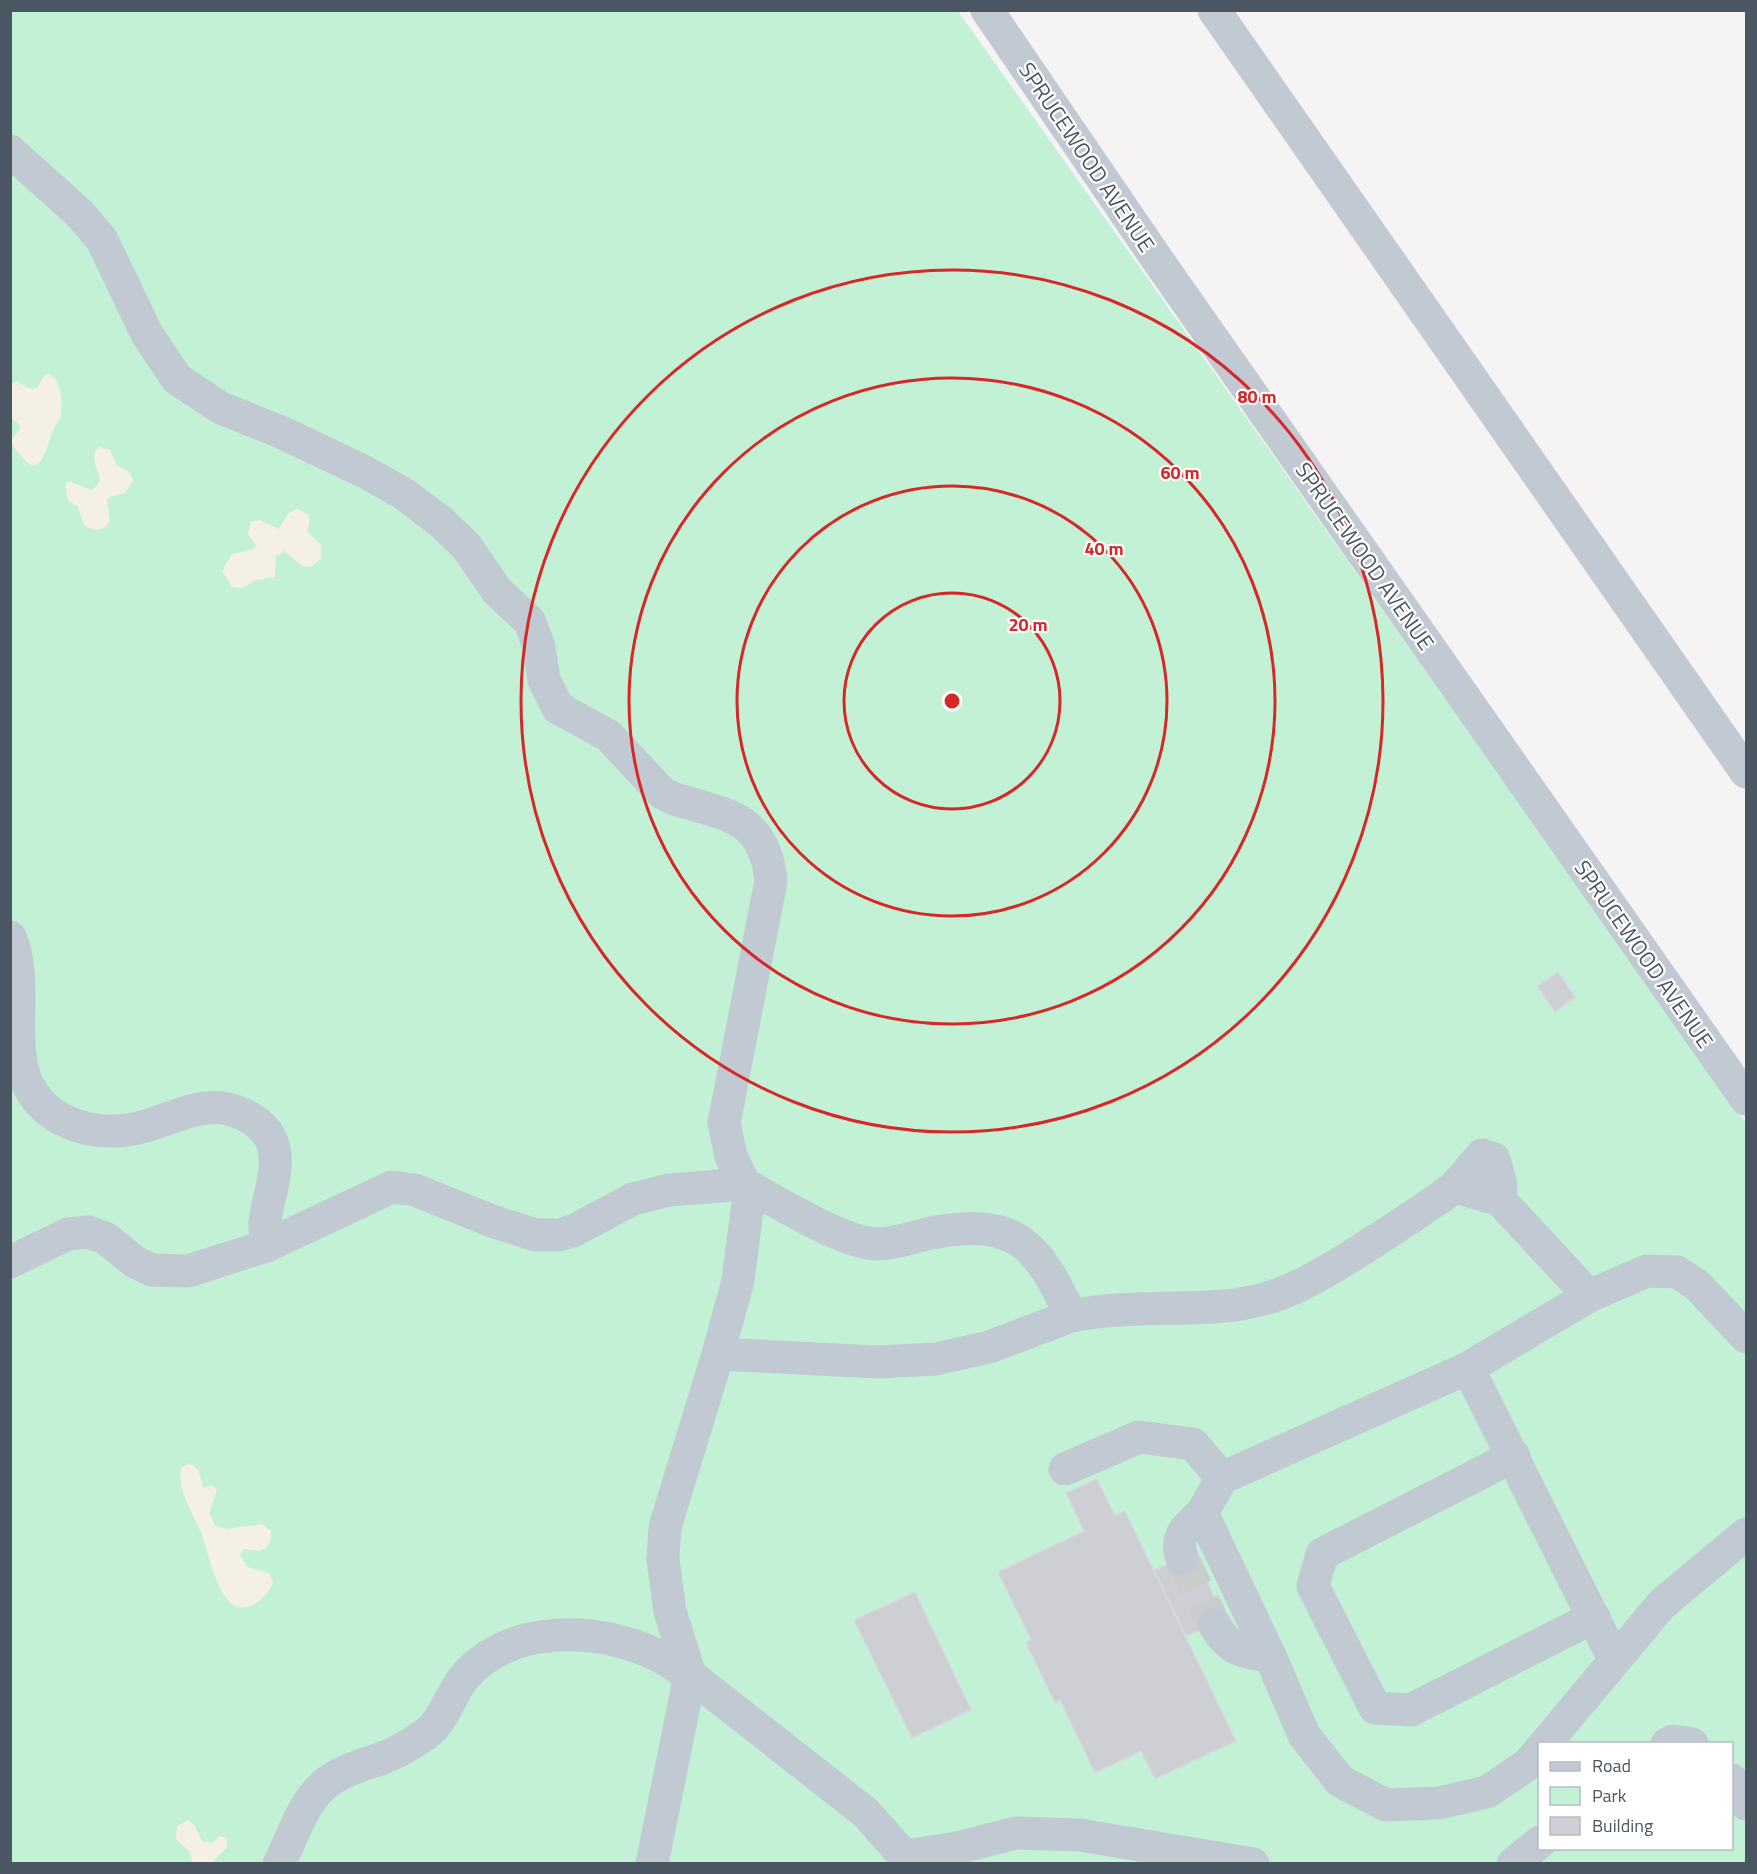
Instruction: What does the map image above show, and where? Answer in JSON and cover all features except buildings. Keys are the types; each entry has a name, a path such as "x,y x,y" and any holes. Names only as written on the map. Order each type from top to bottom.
{"street":[{"name":"SPRUCEWOOD AVENUE","path":"987,10 1166,272 1746,1100"},
{"path":"1214,10 1746,772"},
{"path":"10,151 79,213 102,240 147,333 177,379 221,408 283,433 365,472 404,494 441,522 467,547 497,591 530,622 539,647 544,680 558,708 567,716 609,736 662,793 734,816 752,828 766,853 771,881 724,1123 740,1180 738,1281 665,1527 663,1559 670,1611 690,1675 652,1863"},
{"path":"10,937 16,951 20,974 20,1041 23,1066 32,1092 56,1117 104,1131 133,1130 207,1108 226,1109 246,1116 263,1129 272,1141 275,1156 274,1176 265,1225 266,1246"},
{"path":"10,1262 68,1234 88,1232 105,1238 135,1262 152,1270 189,1271 266,1246 392,1187 415,1190 492,1221 536,1235 559,1236 642,1197 669,1190 740,1180 850,1239 876,1244 931,1233 981,1228 1014,1236 1039,1256 1071,1316"},
{"path":"718,1354 877,1362 936,1359 989,1347 1071,1316 1104,1309 1237,1305 1272,1296 1307,1283 1406,1224 1455,1187 1500,1200 1589,1296"},
{"path":"1182,1558 1178,1547 1185,1528 1203,1513 1222,1479 1468,1368 1589,1296 1647,1271 1677,1272 1697,1285 1746,1337"},
{"path":"1468,1368 1614,1659"},
{"path":"1065,1470 1139,1437 1193,1444 1222,1479"},
{"path":"1514,1456 1322,1554 1313,1586 1375,1708 1411,1710 1593,1617"},
{"path":"1203,1513 1304,1735 1341,1781 1386,1805 1439,1803 1487,1792 1527,1766 1538,1751"},
{"path":"1546,1742 1662,1604 1746,1534"},
{"path":"1214,1624 1223,1639 1244,1653 1270,1656"},
{"path":"279,1863 296,1824 324,1784 345,1772 393,1754 429,1732 465,1676 481,1661 508,1646 560,1635 588,1636 620,1642 656,1654 690,1675 866,1813 909,1859 1016,1833 1080,1835 1253,1863"},
{"path":"1733,1783 1746,1804"},
{"path":"978,1863 987,1852 1016,1833"},
{"path":"1513,1863 1538,1843"}],"green space":[{"path":"11,11 958,11 1746,1123 1746,1863 11,1863"}],"sand":[{"path":"50,374 57,382 62,400 61,418 42,459 38,464 30,465 14,448 11,440 20,429 19,424 11,418 11,385 16,381 30,389 37,388 45,375"},
{"path":"98,447 110,450 117,465 130,473 133,481 125,493 107,500 110,521 98,529 84,525 78,507 68,500 65,485 69,481 91,490 97,486 100,479 94,455"},
{"path":"297,509 307,514 310,520 307,532 321,545 321,559 310,567 303,566 284,551 276,557 275,577 257,580 242,588 232,587 222,571 232,554 254,549 256,545 248,534 251,522 259,520 279,529 289,513"},
{"path":"190,1463 199,1471 203,1488 212,1485 217,1490 209,1513 215,1526 228,1529 262,1524 271,1531 271,1539 266,1548 259,1551 244,1549 240,1555 247,1567 269,1573 273,1582 262,1599 256,1603 244,1608 234,1605 219,1586 202,1535 183,1492 180,1475 182,1467"},
{"path":"188,1820 195,1826 202,1841 212,1843 220,1836 226,1838 227,1847 212,1863 193,1863 189,1851 176,1839 177,1826"}],"tunnel":[{"path":"1182,1558 1214,1624"}]}
